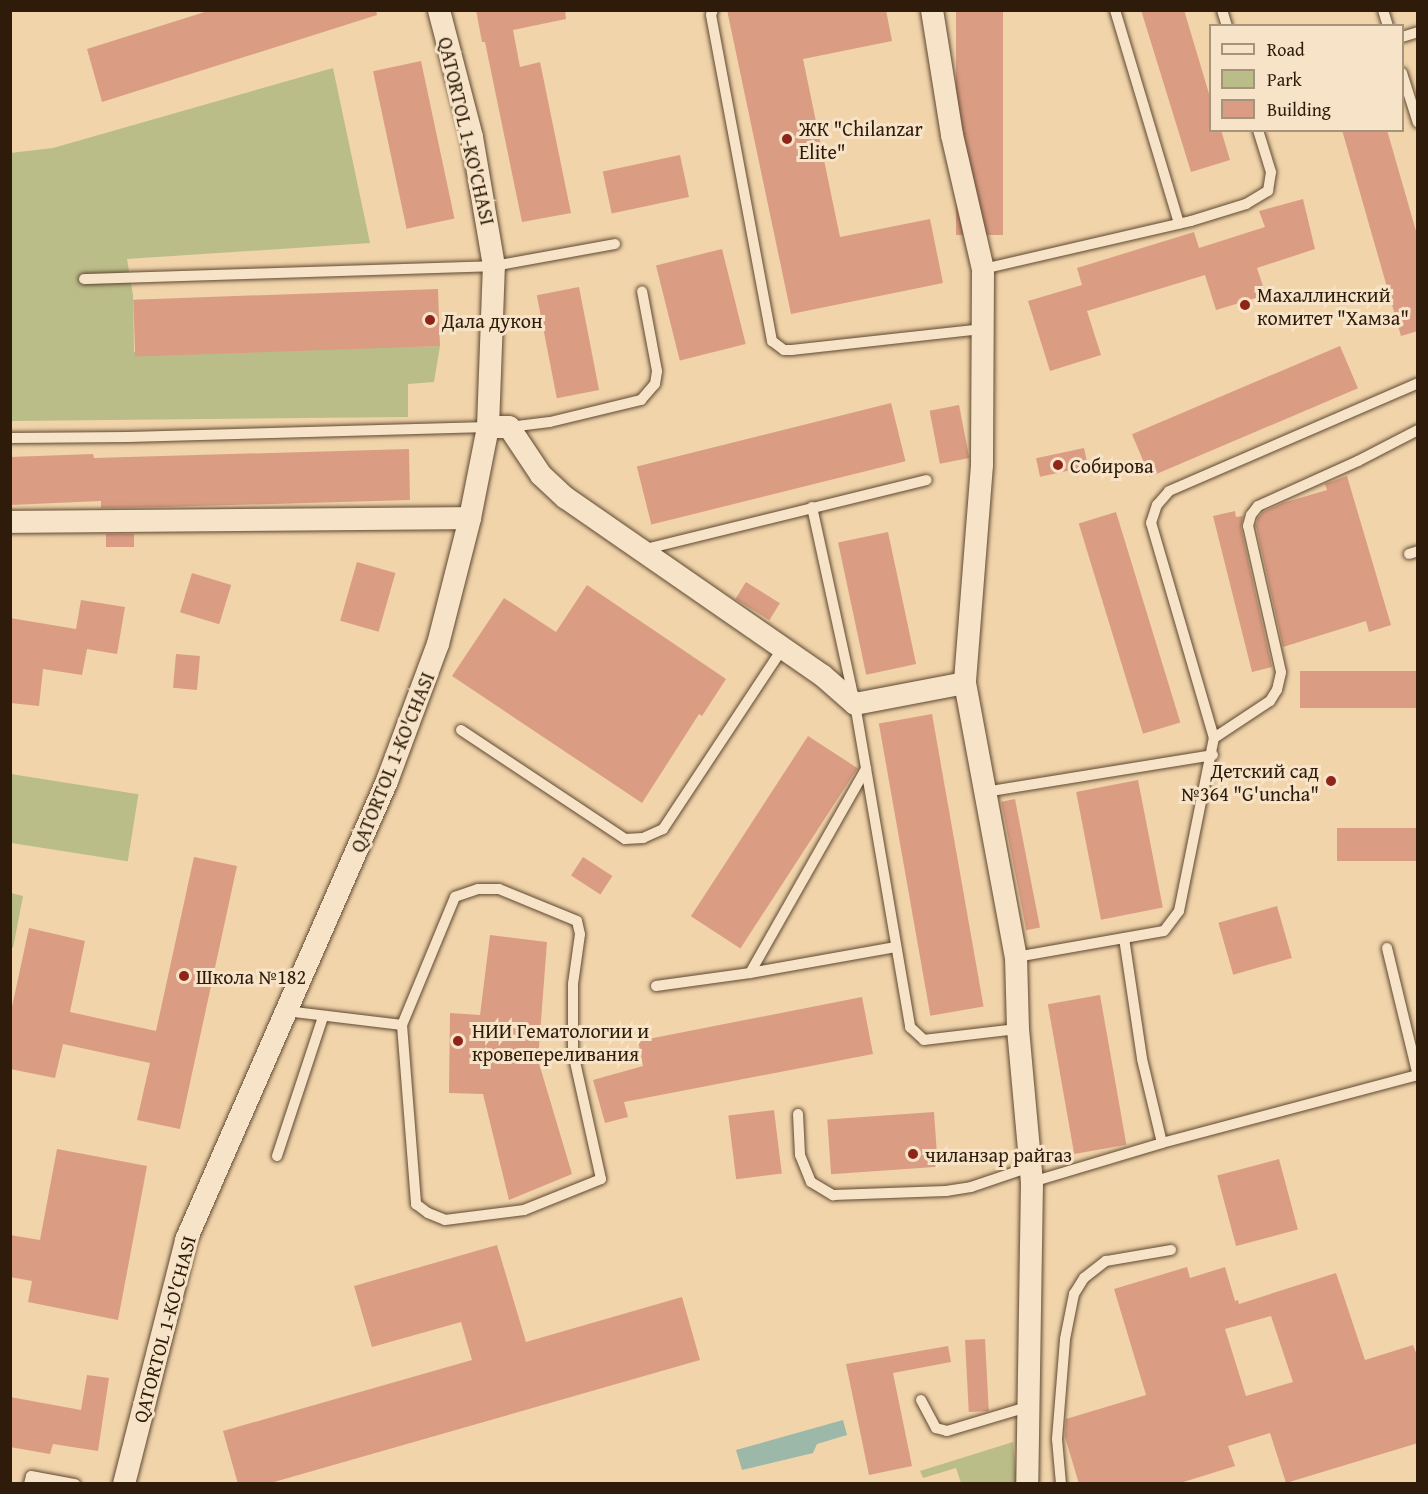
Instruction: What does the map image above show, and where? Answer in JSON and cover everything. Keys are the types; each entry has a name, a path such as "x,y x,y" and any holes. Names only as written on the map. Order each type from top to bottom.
{"street":[{"name":"QATORTOL 1-KO'CHASI","path":"124,1484 186,1240 387,781 438,644 470,518 498,427 494,266 472,137 439,10"},
{"path":"932,10 952,135 983,269 982,465 971,579 965,683 1016,957 1018,1029 1031,1175 1027,1484"},
{"path":"498,427 541,475 566,498 822,675 855,704 965,683"},
{"path":"10,522 470,518"}],"lane":[{"path":"713,10 719,60 772,341 784,350 792,350 981,329"},
{"path":"1115,10 1179,224"},
{"path":"1404,79 1418,123"},
{"path":"983,269 1179,224 1246,204 1268,192 1271,172 1259,132"},
{"path":"84,279 494,266 615,244"},
{"path":"10,438 498,427 550,422 641,400 655,384 657,371 642,291"},
{"path":"1016,957 1164,931 1179,911 1213,755 1214,738 1151,523 1157,505 1169,491 1418,383"},
{"path":"1214,738 1270,701 1277,690 1281,672 1248,526 1251,515 1258,506 1358,461 1418,430"},
{"path":"641,550 927,480"},
{"path":"812,507 855,704 910,1027 924,1040 1018,1029"},
{"path":"462,730 625,839 643,838 663,829 783,648"},
{"path":"985,792 1213,755"},
{"path":"750,974 866,770"},
{"path":"478,889 499,889 577,921 580,934 573,984 573,1053 601,1179 524,1210 445,1220 428,1213 416,1204 402,1025 455,897 478,889"},
{"path":"1124,938 1142,1059 1162,1143"},
{"path":"656,986 750,974 896,946"},
{"path":"798,1114 800,1155 811,1182 833,1194 946,1191 1031,1175 1417,1076 1415,1050 1387,948"},
{"path":"286,1011 402,1025"},
{"path":"277,1156 323,1017"},
{"path":"1061,1484 1059,1417 1065,1339 1074,1294 1083,1278 1106,1261 1171,1250"},
{"path":"921,1400 936,1428 947,1431 1027,1407"},
{"path":"29,1484 31,1476 75,1484"}],"green space":[{"path":"333,68 370,243 127,259 133,295 134,352 440,346 434,382 408,384 408,417 11,421 10,153 53,148"},
{"path":"11,774 138,794 128,861 10,843"},
{"path":"11,893 23,896 13,948 11,947"},
{"path":"1013,1442 1017,1483 961,1483 956,1468 923,1478 920,1471"}],"shaded area":[{"path":"843,1420 847,1435 817,1444 813,1453 742,1470 736,1450"}],"building":[{"path":"211,10 376,10 377,15 102,102 87,49"},
{"path":"476,10 565,10 566,19 513,30 520,67 540,62 571,213 522,222 485,42 482,42"},
{"name":"ЖК \"Chilanzar Elite\"","path":"727,10 886,10 892,41 803,59 840,237 930,219 943,283 791,314"},
{"path":"956,10 1003,10 1003,235 956,235"},
{"path":"1141,10 1184,10 1209,94 1209,132 1222,132 1230,160 1191,172"},
{"path":"421,61 454,218 407,229 373,71"},
{"path":"1343,132 1388,132 1418,238 1418,331 1401,336"},
{"path":"680,155 689,197 612,213 603,171"},
{"path":"1303,199 1315,249 1257,268 1266,295 1216,310 1205,275 1087,311 1101,355 1050,371 1028,301 1082,285 1077,268 1194,232 1199,248 1265,227 1259,211"},
{"path":"722,249 746,344 680,361 656,265"},
{"path":"579,287 599,390 557,398 537,295"},
{"path":"438,289 440,346 135,357 133,300"},
{"path":"1340,346 1358,388 1150,477 1132,434"},
{"path":"891,403 906,461 651,525 637,466"},
{"path":"959,405 969,458 940,464 930,411"},
{"path":"1084,448 1088,467 1040,477 1036,458"},
{"path":"409,449 410,500 101,508 101,501 10,505 10,457 93,454 94,458"},
{"path":"1347,476 1391,625 1369,632 1366,621 1283,647 1256,526 1258,518 1263,512 1283,503 1327,490 1325,484"},
{"path":"1235,511 1236,517 1243,516 1241,528 1272,667 1252,672 1213,516"},
{"path":"1116,512 1180,722 1143,734 1079,523"},
{"path":"888,532 916,664 866,675 838,543"},
{"path":"106,534 134,534 134,547 106,547"},
{"path":"357,562 395,573 379,632 340,621"},
{"path":"192,573 231,585 219,624 180,612"},
{"path":"746,582 780,603 769,620 735,599"},
{"path":"587,585 726,679 702,716 699,714 642,803 452,676 504,598 556,632"},
{"path":"81,600 125,607 117,654 87,649 82,675 43,669 39,706 10,703 10,618 76,629"},
{"path":"176,654 200,656 197,690 173,688"},
{"path":"1300,671 1418,671 1418,708 1300,708"},
{"path":"932,714 984,1006 930,1016 879,723"},
{"path":"808,736 857,768 740,948 691,916"},
{"path":"1138,780 1163,908 1101,920 1076,792"},
{"path":"1015,799 1040,928 1026,930 1001,802"},
{"path":"1337,828 1418,828 1418,861 1337,861"},
{"path":"194,857 237,866 180,1129 137,1120 150,1063 63,1044 55,1078 10,1069 10,1016 29,928 85,941 70,1012 156,1031"},
{"path":"583,857 612,876 600,895 571,875"},
{"path":"1277,906 1292,958 1233,975 1218,923"},
{"path":"490,935 547,942 538,1060 572,1174 509,1200 483,1094 449,1093 450,1013 480,1015"},
{"path":"1100,995 1126,1145 1074,1154 1048,1004"},
{"path":"862,997 873,1054 624,1102 628,1117 605,1123 593,1080 643,1066 638,1041"},
{"path":"774,1110 782,1174 736,1179 728,1116"},
{"path":"934,1112 938,1167 831,1174 827,1119"},
{"path":"57,1149 147,1166 118,1320 28,1302 32,1281 10,1277 10,1235 40,1240"},
{"path":"1279,1159 1298,1230 1236,1246 1217,1176"},
{"path":"497,1245 526,1342 682,1297 700,1360 267,1484 238,1484 223,1431 472,1360 461,1322 372,1347 354,1286"},
{"path":"1187,1267 1190,1278 1225,1267 1235,1301 1238,1300 1239,1304 1336,1273 1365,1360 1413,1345 1418,1358 1418,1443 1286,1483 1270,1433 1228,1446 1235,1466 1177,1484 1079,1484 1065,1437 1066,1419 1146,1395 1114,1289","holes":["1271,1316 1293,1382 1246,1396 1225,1329"]},
{"path":"985,1339 989,1411 969,1412 965,1340"},
{"path":"948,1346 951,1362 893,1373 912,1466 869,1475 846,1364"},
{"path":"87,1375 109,1378 98,1451 53,1444 50,1454 10,1447 10,1397 81,1410"}],"place":[{"name":"ЖК \"Chilanzar Elite\"","path":"787,139"},
{"name":"Махаллинский комитет \"Хамза\"","path":"1245,305"},
{"name":"Дала дукон","path":"430,320"},
{"name":"Собирова","path":"1058,465"},
{"name":"Детский сад №364 \"G'uncha\"","path":"1331,781"},
{"name":"Школа №182","path":"184,976"},
{"name":"НИИ Гематологии и кровепереливания","path":"458,1041"},
{"name":"чиланзар райгаз","path":"913,1154"}]}
